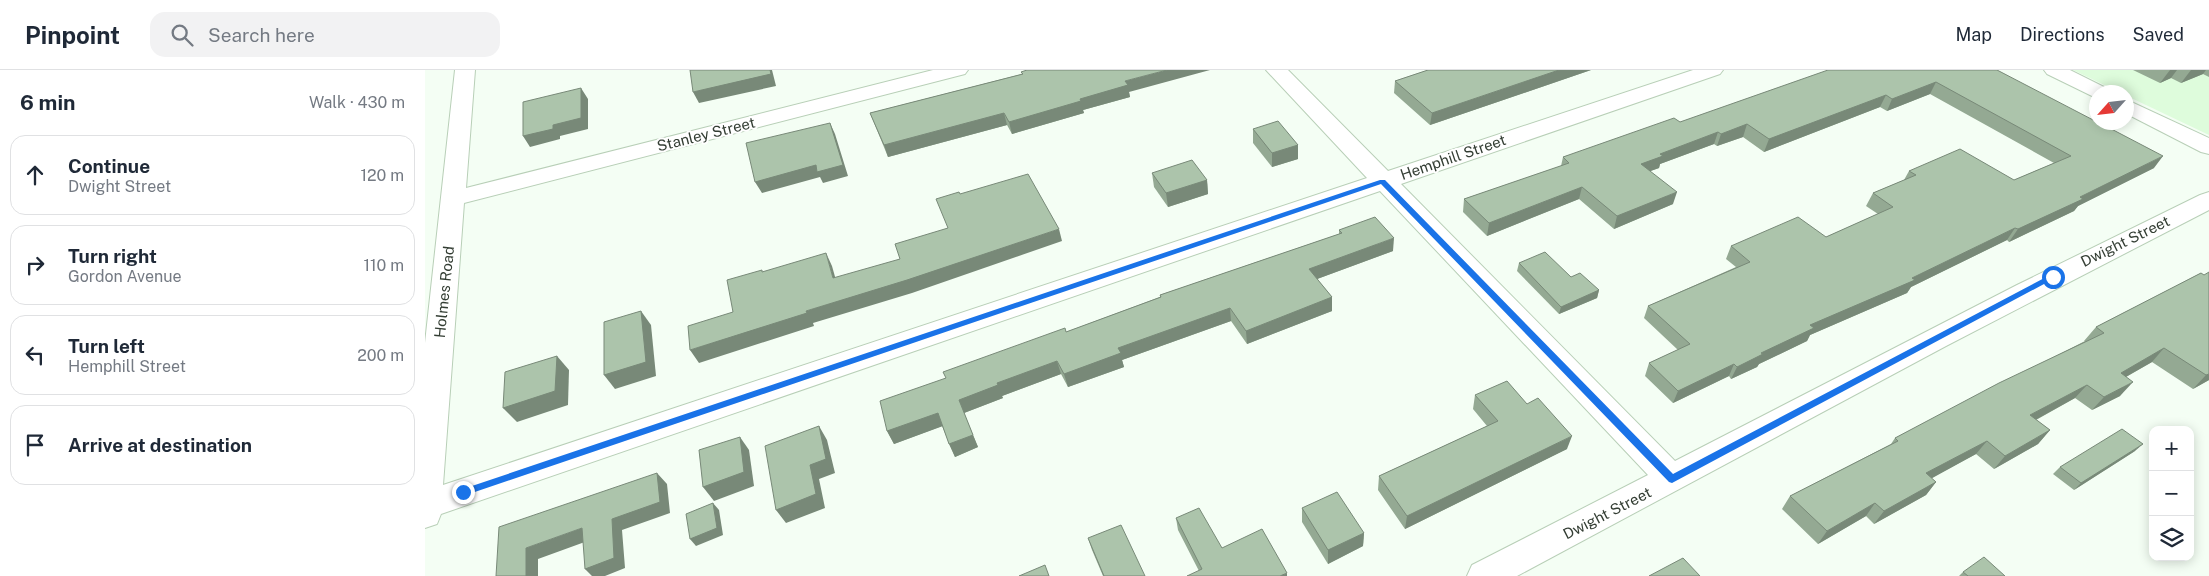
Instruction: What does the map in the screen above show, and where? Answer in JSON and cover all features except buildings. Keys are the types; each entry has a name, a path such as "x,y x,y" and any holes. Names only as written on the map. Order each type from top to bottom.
{"street":[{"name":"Holmes Road","path":"425,510 465,70"},
{"name":"Stanley Street","path":"454,198 958,70"},
{"path":"1276,70 1672,479"},
{"name":"Hemphill Street","path":"425,510 1382,181 1713,70"},
{"path":"2054,70 2089,87"},
{"path":"2134,110 2209,147"},
{"name":"Dwight Street","path":"1484,576 1672,479 2053,277 2209,200"}],"shaded area":[{"path":"2073,70 2209,70 2209,135 2134,99 2134,85 2104,85"}],"route":[{"path":"463,492 1382,181 1672,479 2053,277"}]}
